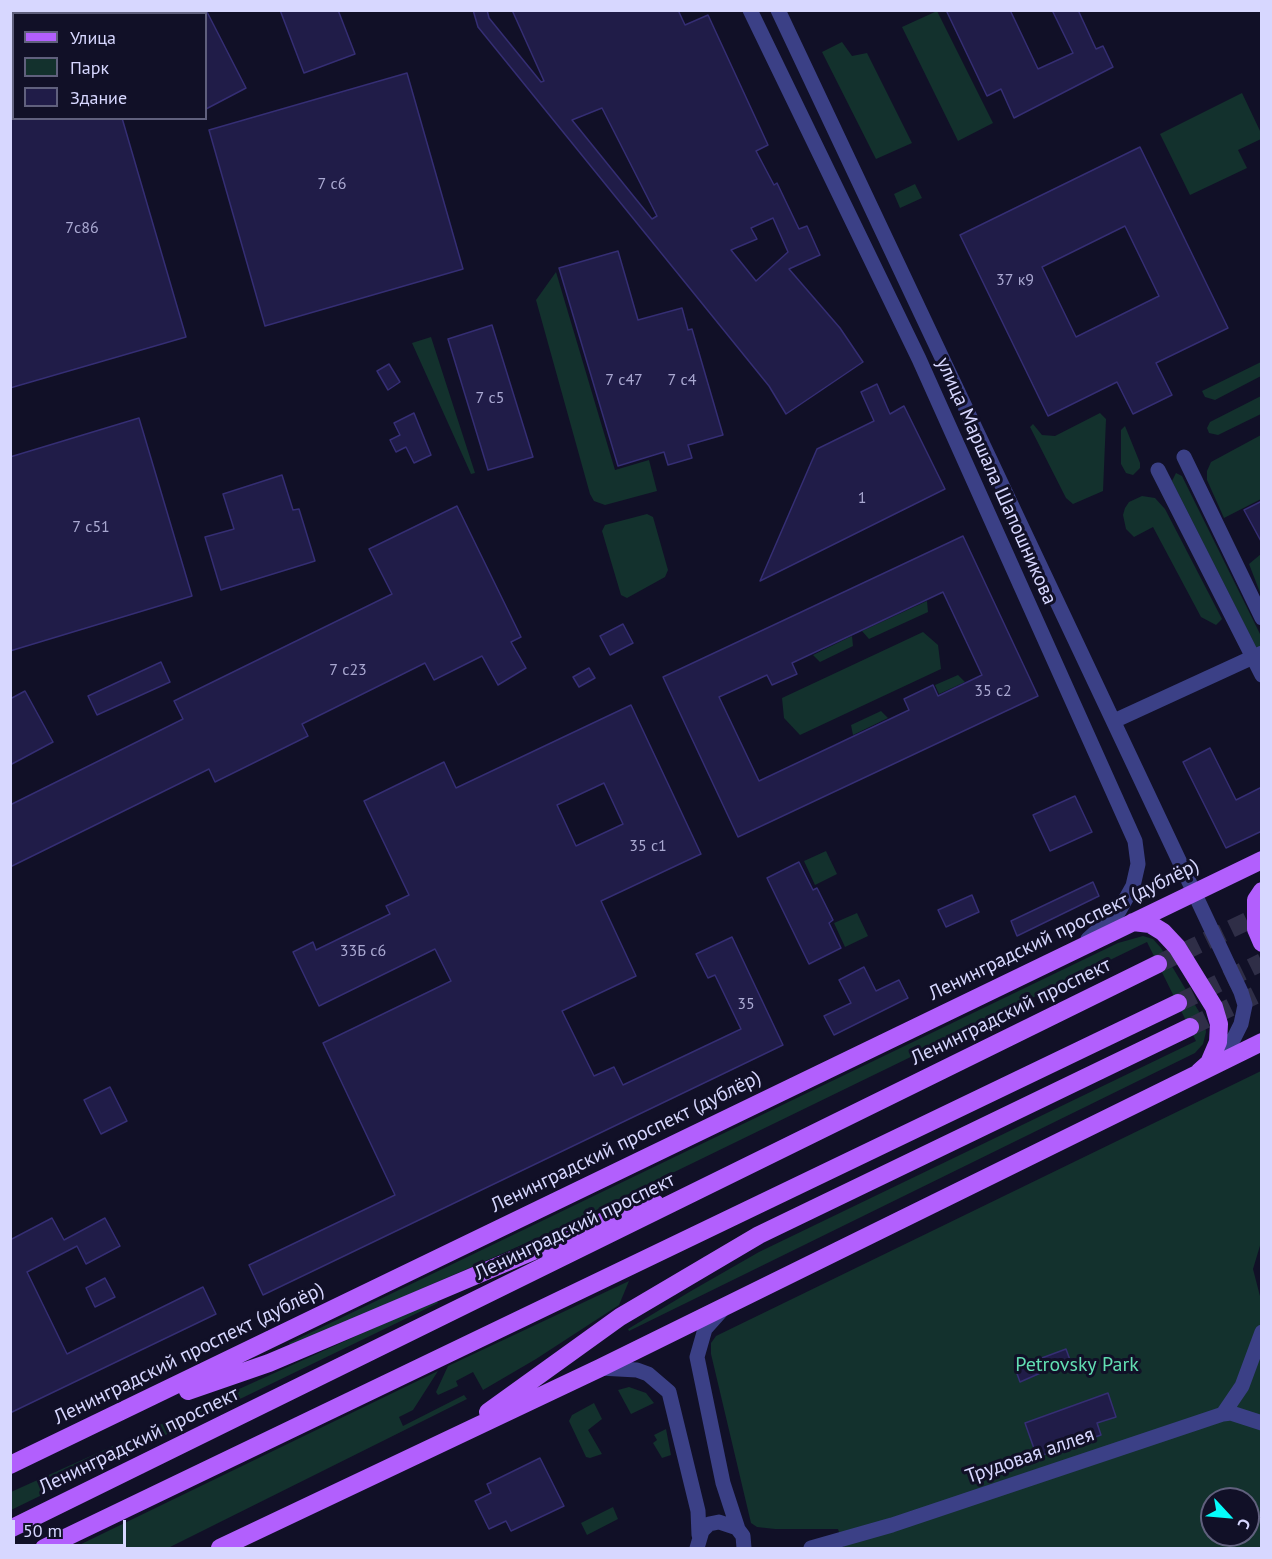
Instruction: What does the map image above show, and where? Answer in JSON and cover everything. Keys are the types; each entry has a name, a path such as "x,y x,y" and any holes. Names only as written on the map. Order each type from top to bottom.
{"main road":[{"name":"Ленинградский проспект (дублёр)","path":"10,1465 1262,860"},
{"path":"1262,891 1256,900 1256,929 1262,943"},
{"path":"1133,922 1150,924 1178,946 1214,1007 1219,1024 1218,1042 1209,1063 1193,1077"},
{"name":"Ленинградский проспект","path":"10,1529 1158,964"},
{"path":"44,1548 1178,1003"},
{"path":"453,1437 620,1317 759,1235 1190,1027"},
{"path":"220,1548 724,1308 1262,1042"},
{"path":"113,1416 269,1363 616,1216 727,1178"}],"street":[{"name":"улица Маршала Шапошникова","path":"750,10 919,359 1135,841 1138,864 1127,898 1108,923 1063,955"},
{"name":"улица Маршала Шапошникова","path":"778,10 1195,892 1245,1005 1234,1038 1209,1063"},
{"path":"1184,457 1262,618"},
{"path":"1158,470 1257,655 1262,675"},
{"path":"1114,721 1257,655"},
{"path":"724,1308 705,1329 697,1357 723,1483 745,1543"},
{"path":"1222,1414 1242,1386 1262,1332"},
{"path":"600,1368 636,1370 654,1378 669,1392 698,1511 698,1542"},
{"name":"Трудовая аллея","path":"811,1548 892,1525 1222,1414 1231,1413 1262,1423"},
{"path":"698,1542 709,1524 719,1522 729,1523 745,1543"}],"green space":[{"path":"937,11 993,123 958,141 902,27"},
{"path":"842,42 852,56 867,53 912,143 876,159 822,52"},
{"path":"1242,93 1261,133 1261,139 1238,150 1247,168 1190,195 1160,134"},
{"path":"915,184 922,198 900,208 894,194"},
{"path":"556,272 615,470 649,460 657,491 605,505 594,501 590,494 536,300"},
{"path":"431,337 475,473 471,474 412,343"},
{"path":"1261,362 1261,376 1215,400 1205,397 1202,391"},
{"path":"1261,396 1261,414 1218,435 1209,433 1207,428 1210,422"},
{"path":"1100,413 1106,419 1103,491 1073,504 1066,498 1030,427 1033,424 1042,435 1055,436"},
{"path":"1125,426 1140,463 1140,468 1133,475 1126,473 1121,464 1121,430"},
{"path":"1261,435 1261,499 1224,518 1207,480 1207,471 1211,462"},
{"path":"1176,473 1182,476 1261,636 1261,649 1258,651 1172,481"},
{"path":"1142,496 1155,498 1165,509 1222,619 1216,625 1201,617 1153,527 1134,537 1126,529 1123,515 1125,508 1129,502"},
{"path":"647,514 653,517 668,570 665,577 627,598 621,595 602,531 605,525"},
{"path":"1261,554 1261,595 1249,564"},
{"path":"927,601 928,612 869,639 862,631"},
{"path":"923,632 938,645 941,669 800,735 784,718 782,698"},
{"path":"852,636 853,646 820,662 813,655"},
{"path":"958,675 965,682 939,694 935,685"},
{"path":"881,711 888,718 853,735 851,725"},
{"path":"826,851 837,874 815,885 804,861"},
{"path":"857,913 868,936 845,947 834,923"},
{"path":"1143,936 1153,939 1161,948 1204,1020 1206,1032 1203,1044 1195,1053 629,1331 628,1329 759,1252 1196,1041 1147,942 549,1233 291,1346 289,1343 1118,943"},
{"name":"Petrovsky Park","path":"1261,1071 1262,1239 1253,1269 1262,1304 1261,1548 844,1548 838,1529 757,1527 751,1523 711,1354 711,1343 716,1336"},
{"path":"629,1281 619,1305 536,1359 483,1390 473,1372 456,1381 458,1386 438,1395 436,1392 448,1366"},
{"path":"436,1300 438,1303 11,1510 11,1492"},
{"path":"438,1371 413,1410 399,1417 403,1426 464,1395 467,1399 168,1548 73,1548"},
{"path":"629,1387 646,1393 654,1403 631,1414 618,1390"},
{"path":"594,1403 602,1419 588,1430 602,1454 590,1458 586,1457 569,1421 572,1415"},
{"path":"666,1429 671,1455 662,1458 653,1443 657,1440 654,1435"},
{"path":"613,1507 618,1519 587,1535 581,1523"}],"building":[{"path":"206,10 246,88 207,108 207,12"},
{"path":"280,10 338,10 355,54 304,73"},
{"path":"473,10 487,10 489,18 541,82 544,81 512,10 678,10 685,25 708,15 768,145 756,151 774,185 777,183 799,229 807,226 820,255 789,269 840,328 863,362 786,414 769,386 478,27","holes":["602,108 657,216 652,219 572,120","773,218 788,252 756,281 731,250 757,239 751,228"]},
{"path":"946,10 1010,10 1038,69 1073,53 1052,10 1078,10 1096,49 1103,46 1113,67 1014,118 1001,89 987,96"},
{"path":"407,73 463,269 265,326 209,130"},
{"path":"10,118 12,120 123,120 186,337 10,388"},
{"path":"1140,147 1228,328 1156,363 1172,395 1133,414 1117,382 1048,416 960,235","holes":["1125,226 1159,296 1076,337 1042,267"]},
{"path":"618,251 638,320 682,308 688,330 692,329 723,435 688,445 692,458 668,465 664,452 618,466 559,268"},
{"path":"492,325 533,457 488,470 448,339"},
{"path":"389,364 400,382 388,390 377,371"},
{"path":"877,384 890,414 904,406 945,489 760,581 817,449 874,421 861,392"},
{"path":"414,413 431,455 414,463 406,447 396,452 390,440 400,435 394,423"},
{"path":"139,418 192,596 10,651 10,457"},
{"path":"282,475 293,510 299,509 315,561 221,590 205,537 234,529 223,494"},
{"path":"1262,501 1262,543 1244,510"},
{"path":"457,506 521,637 511,642 526,668 498,685 482,656 434,680 425,663 302,724 308,736 215,782 209,769 10,867 10,805 183,719 174,701 392,594 369,549"},
{"path":"963,536 1038,696 738,837 663,677","holes":["943,592 982,675 938,696 933,685 904,699 909,710 759,781 719,697 767,675 772,685 797,674 792,663"]},
{"path":"623,624 633,643 610,655 600,636"},
{"path":"161,662 170,682 97,715 88,696"},
{"path":"589,668 595,678 579,687 573,677"},
{"path":"25,691 53,742 10,765 10,699"},
{"path":"631,705 701,854 601,901 636,976 562,1011 594,1076 614,1067 623,1085 741,1029 715,975 708,978 696,954 732,937 783,1045 263,1295 249,1265 395,1195 323,1043 451,981 435,949 319,1006 293,952 313,942 316,950 390,914 386,906 409,895 364,801 444,762 456,788","holes":["604,783 623,824 576,846 557,805"]},
{"path":"1210,748 1236,800 1262,787 1262,831 1226,848 1183,762"},
{"path":"1075,796 1092,832 1050,851 1033,815"},
{"path":"799,862 813,890 817,888 833,920 829,923 841,948 809,964 767,878"},
{"path":"1093,882 1099,896 1017,936 1011,921"},
{"path":"972,895 979,912 946,927 938,910"},
{"path":"864,967 876,991 899,980 908,998 834,1035 824,1016 851,1003 839,980"},
{"path":"110,1087 127,1121 101,1134 84,1100"},
{"path":"52,1218 64,1240 105,1218 120,1246 86,1264 77,1246 27,1272 67,1354 203,1287 216,1314 10,1413 10,1240"},
{"path":"105,1278 115,1297 95,1307 86,1288"},
{"path":"1066,1349 1070,1360 1020,1382 1015,1368"},
{"path":"1108,1393 1116,1417 1097,1423 1101,1435 1037,1457 1025,1423"},
{"path":"540,1458 564,1506 511,1531 506,1521 489,1529 475,1501 491,1493 487,1484"}],"tunnel":[{"path":"1158,964 1262,914"},
{"path":"1178,1003 1262,962"},
{"path":"1190,1027 1262,992"}]}
